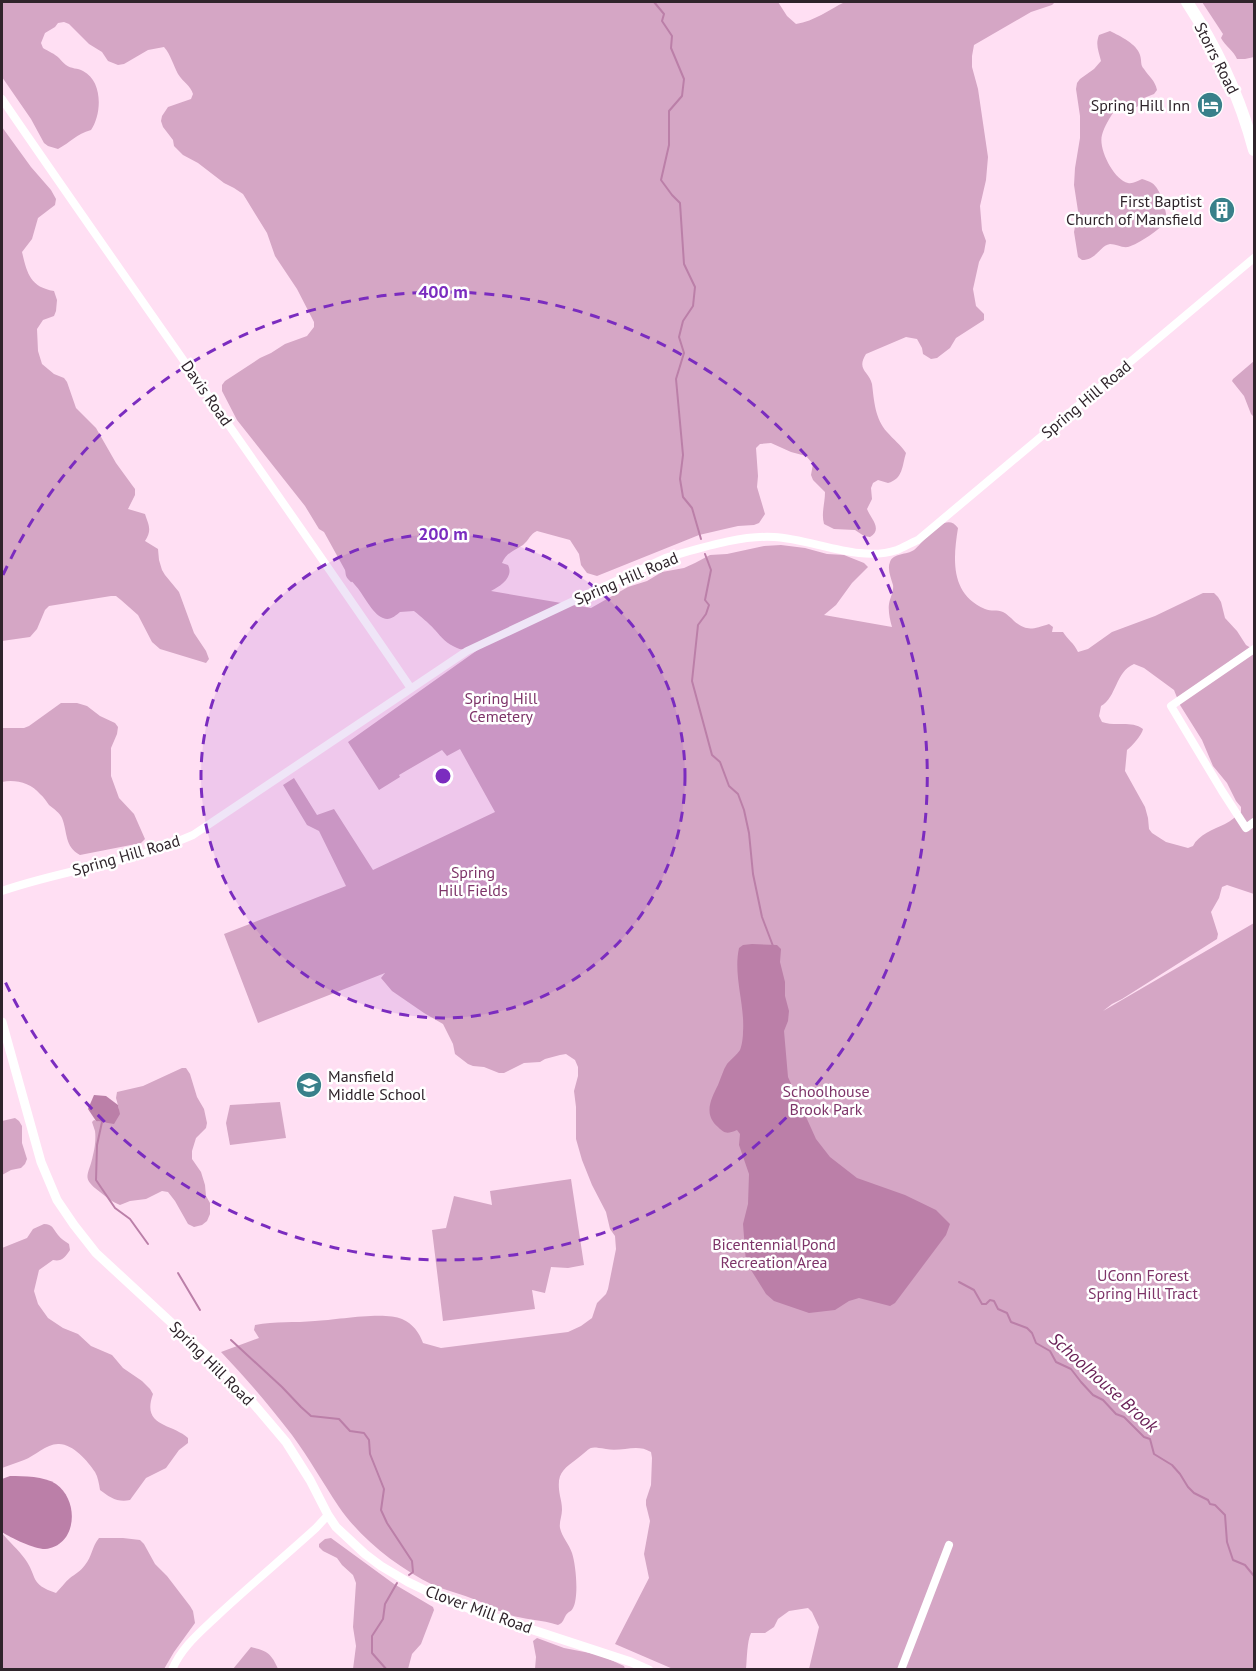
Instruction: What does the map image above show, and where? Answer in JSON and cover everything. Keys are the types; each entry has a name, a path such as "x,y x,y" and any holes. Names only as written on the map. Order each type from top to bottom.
{"main road":[{"name":"Storrs Road","path":"1187,2 1234,87 1254,150"}],"street":[{"name":"Davis Road","path":"2,99 410,687"},
{"name":"Spring Hill Road","path":"2,891 75,870 137,856 193,835 410,687 467,651 665,558 749,538 792,538 854,552 878,553 896,550 918,540 1254,258"},
{"path":"1254,649 1171,706 1246,828 1254,822"},
{"name":"Spring Hill Road","path":"2,1022 40,1162 57,1200 74,1226 96,1253 216,1364 252,1402 286,1443 310,1480 328,1515"},
{"path":"172,1670 175,1661 187,1644 328,1515"},
{"name":"Clover Mill Road","path":"328,1515 336,1527 365,1554 408,1582 441,1598 649,1670"},
{"path":"901,1670 949,1545"}],"green space":[{"path":"2,2 778,2 787,16 796,24 815,18 845,2 1055,2 1031,12 974,45 972,67 978,89 988,157 980,206 982,230 986,241 973,289 976,306 984,314 984,320 956,338 950,348 937,358 931,359 923,354 917,339 906,337 866,354 863,359 862,364 872,384 880,421 906,453 897,478 888,483 878,480 871,488 872,499 867,509 876,527 874,534 870,537 864,536 855,530 834,529 824,524 825,492 813,480 811,475 813,464 806,456 771,443 760,444 756,448 757,487 765,514 759,523 699,535 597,576 587,573 581,565 579,554 570,540 537,531 523,545 506,556 502,563 508,565 508,577 491,591 591,608 628,587 647,581 662,572 684,568 710,555 781,545 844,555 864,563 868,567 852,583 836,605 824,615 892,627 889,610 893,587 889,571 890,562 894,557 914,550 935,529 947,522 953,523 958,528 955,552 956,574 965,594 985,609 1004,613 1023,627 1034,628 1049,624 1053,627 1052,632 1063,632 1078,652 1088,649 1112,632 1155,616 1203,593 1214,593 1218,597 1225,618 1246,645 1254,650 1254,894 1227,885 1222,887 1211,912 1218,934 1217,939 1103,1011 1254,923 1254,1669 809,1669 819,1627 808,1608 789,1611 765,1633 751,1633 746,1669 673,1669 615,1644 649,1578 644,1554 650,1521 646,1500 651,1485 652,1458 651,1452 640,1448 612,1450 590,1448 568,1466 560,1477 562,1512 560,1528 572,1553 576,1589 573,1608 558,1625 511,1615 433,1585 406,1570 381,1552 348,1519 292,1435 258,1392 221,1352 259,1338 254,1330 255,1325 372,1316 402,1319 415,1329 423,1343 441,1348 568,1332 592,1318 597,1303 606,1294 616,1249 615,1236 592,1185 576,1139 574,1091 578,1067 575,1060 566,1054 560,1055 540,1062 524,1063 504,1073 468,1064 455,1054 453,1044 443,1024 392,991 381,978 385,973 258,1023 224,934 346,886 319,831 307,825 283,785 294,778 317,815 334,809 373,870 495,812 460,749 447,756 442,750 399,775 400,777 379,790 348,742 479,649 460,649 450,644 414,611 400,612 388,619 379,616 347,578 324,532 319,529 305,506 237,420 222,391 225,381 285,344 307,336 314,327 314,322 297,289 275,256 267,233 243,194 183,155 174,146 173,140 163,127 162,116 168,107 191,99 193,94 178,74 164,47 148,50 118,65 108,61 102,52 89,44 69,24 58,23 45,33 41,43 43,48 56,55 68,66 90,76 99,98 95,123 91,130 58,149 44,143 31,119 2,77","holes":["1134,664 1144,668 1174,690 1180,705 1202,740 1213,766 1227,783 1241,807 1241,812 1231,820 1211,830 1188,848 1166,842 1152,833 1149,829 1145,807 1125,771 1127,750 1143,729 1134,725 1102,722 1099,716 1101,706 1110,697 1123,673"]},
{"path":"1202,2 1254,2 1254,57 1237,59 1221,38 1223,34"},
{"path":"1110,31 1135,47 1140,55 1142,66 1157,90 1154,94 1144,98 1137,107 1126,106 1115,110 1103,132 1102,148 1108,163 1123,181 1132,183 1142,179 1155,186 1166,211 1167,221 1149,236 1133,245 1126,247 1106,245 1091,258 1082,260 1078,257 1074,232 1078,211 1074,185 1075,168 1080,138 1076,89 1080,79 1101,61 1097,45 1099,35"},
{"path":"2,127 56,199 55,205 38,218 32,239 22,252 31,278 40,286 54,291 57,300 54,316 43,320 37,329 38,351 42,364 67,382 76,408 96,428 116,463 135,489 135,495 128,509 145,514 149,531 145,541 158,549 162,570 179,592 194,633 206,651 209,659 206,663 160,649 152,642 138,615 116,596 49,606 30,637 2,641"},
{"path":"1254,361 1254,417 1244,396 1232,381"},
{"path":"61,703 77,703 87,706 118,727 111,748 111,776 119,798 134,814 145,839 141,843 80,855 71,848 61,816 36,790 22,783 2,782 2,728 29,726"},
{"path":"186,1068 190,1074 207,1123 206,1128 196,1138 192,1159 201,1172 206,1196 210,1203 210,1214 207,1221 194,1227 188,1224 168,1192 162,1191 146,1199 120,1205 94,1187 88,1179 95,1143 92,1122 94,1120 104,1123 112,1120 119,1109 117,1092 143,1086"},
{"path":"280,1102 286,1138 230,1145 226,1123 230,1105"},
{"path":"15,1118 22,1126 22,1143 27,1159 21,1168 2,1175 2,1121"},
{"path":"571,1179 584,1265 568,1268 551,1267 545,1293 532,1290 535,1309 443,1321 432,1230 446,1228 454,1196 492,1205 490,1191"},
{"path":"44,1224 52,1227 69,1244 70,1250 63,1258 53,1260 39,1270 34,1291 38,1304 48,1318 78,1334 91,1346 112,1355 123,1368 142,1381 153,1394 150,1405 151,1413 155,1418 188,1438 188,1443 179,1450 166,1468 146,1478 130,1500 118,1500 100,1490 96,1474 88,1463 69,1446 63,1444 49,1446 28,1458 2,1468 2,1248 27,1238 33,1229"},
{"path":"2,1533 25,1559 38,1583 56,1593 80,1571 89,1559 99,1538 140,1540 155,1564 190,1606 195,1623 164,1669 2,1669"},
{"path":"331,1538 394,1584 433,1607 434,1610 421,1644 412,1654 408,1669 353,1669 356,1646 353,1627 356,1583 353,1575 337,1558 319,1547 325,1539"},
{"path":"537,1638 564,1648 600,1655 624,1666 625,1669 535,1669 536,1657 533,1641"},
{"path":"251,1647 268,1654 278,1669 233,1669"}],"shaded area":[{"path":"752,944 777,945 781,949 780,962 789,1011 784,1031 788,1077 816,1139 830,1157 857,1178 905,1195 936,1210 950,1224 946,1235 895,1303 890,1306 859,1298 835,1310 809,1313 774,1301 766,1294 746,1262 743,1224 748,1204 749,1174 739,1145 740,1134 737,1130 726,1133 713,1122 710,1106 724,1069 739,1052 741,1046 743,1022 737,969 739,948"},
{"path":"94,1095 106,1096 118,1105 120,1114 114,1124 96,1121 88,1109"},
{"path":"10,1476 46,1479 56,1484 64,1492 72,1511 72,1522 64,1540 56,1546 45,1549 35,1547 2,1532 2,1479"}],"waterway":[{"name":"Schoolhouse Brook","path":"654,2 664,14 662,21 672,36 671,48 684,79 682,96 669,111 669,145 661,180 680,203 684,264 695,287 693,306 683,321 679,337 684,353 676,379 683,455 680,479 683,497 692,508 701,539"},
{"name":"Schoolhouse Brook","path":"705,554 711,570 705,600 709,605 698,625 692,681 712,755 720,762 729,786 738,794 744,810 762,917 773,946"},
{"path":"102,1122 97,1145 96,1180 115,1208 130,1219 148,1244"},
{"path":"178,1273 200,1310"},
{"name":"Schoolhouse Brook","path":"959,1282 974,1290 982,1304 990,1300 994,1301 998,1309 1007,1313 1011,1322 1027,1328 1036,1343 1050,1351 1056,1362 1071,1369 1093,1395 1103,1400 1116,1414 1124,1417 1144,1437 1150,1439 1154,1454 1172,1465 1194,1493 1208,1500 1225,1515 1227,1542 1233,1560 1245,1565 1254,1576"},
{"path":"231,1340 311,1416 339,1419 350,1431 364,1433 369,1440 370,1454 384,1489 381,1510 412,1561 413,1572 409,1575"},
{"path":"387,1670 372,1653 372,1636 383,1619 385,1604 397,1583"}],"place":[{"name":"Spring Hill Inn","path":"1210,105"},
{"name":"First Baptist Church of Mansfield","path":"1222,210"},
{"name":"Mansfield Middle School","path":"309,1085"}],"park label":[{"name":"Spring Hill Cemetery","path":"501,707"},
{"name":"Spring Hill Fields","path":"473,881"},
{"name":"Schoolhouse Brook Park","path":"826,1100"},
{"name":"Bicentennial Pond Recreation Area","path":"774,1253"},
{"name":"UConn Forest Spring Hill Tract","path":"1143,1284"}]}
